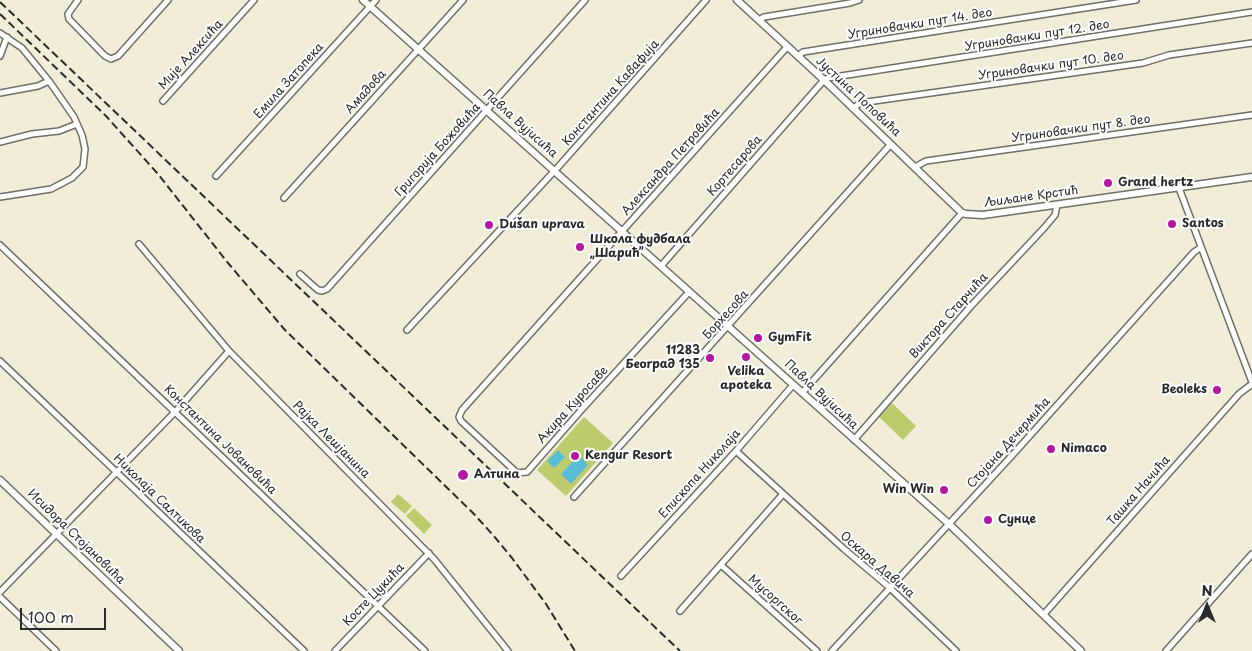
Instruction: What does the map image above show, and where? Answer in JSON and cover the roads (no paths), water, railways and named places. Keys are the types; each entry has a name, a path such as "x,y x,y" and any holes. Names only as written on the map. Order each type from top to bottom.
{"street":[{"path":"77,0 68,14 69,20 105,56 111,59 118,56 168,0"},
{"name":"Мије Алексића","path":"163,101 254,0"},
{"name":"Павла Вујисића","path":"363,0 948,524 1081,651"},
{"name":"Емила Затопека","path":"216,176 376,0"},
{"name":"Амадова","path":"284,198 463,0"},
{"name":"Григорија Божовића","path":"300,274 318,290 327,289 585,0"},
{"name":"Константина Кавафија","path":"407,330 554,171 706,0"},
{"name":"Јустина Поповића","path":"737,0 854,108 962,213"},
{"path":"759,20 764,16 859,0"},
{"name":"Угриновачки пут 14. део","path":"798,56 801,53 822,49 1136,0"},
{"name":"Угриновачки пут 12. део","path":"824,80 1252,12"},
{"path":"0,33 26,52 49,82 77,124 85,149 84,167 78,174 51,189 0,197"},
{"path":"0,56 7,37"},
{"name":"Угриновачки пут 10. део","path":"854,108 860,103 1143,62 1169,55 1252,43"},
{"name":"Александра Петровића","path":"533,466 527,472 516,473 461,421 460,414 468,402 787,47"},
{"name":"Кортесарова","path":"660,266 824,80"},
{"path":"0,93 49,82"},
{"name":"Угриновачки пут 8. део","path":"915,167 926,161 1252,115"},
{"path":"0,142 59,131 77,124"},
{"name":"Борхесова","path":"574,497 729,327 891,144"},
{"name":"Љиљане Крстић","path":"962,213 983,215 1252,177"},
{"path":"1179,188 1252,383"},
{"name":"Виктора Старчића","path":"854,440 971,306 1044,228 1055,215 1057,205"},
{"path":"802,392 962,213"},
{"name":"Рајка Лешјанина","path":"139,244 229,350 429,553 508,651"},
{"name":"Константина Јовановића","path":"0,245 425,651"},
{"name":"Стојана Дечермића","path":"832,651 1024,443 1194,252 1200,248"},
{"name":"Акира Куросаве","path":"533,466 689,292"},
{"path":"0,592 175,412 229,350"},
{"name":"Николаја Салтикова","path":"0,361 304,651"},
{"name":"Ташка Начића","path":"1044,614 1233,400 1252,383"},
{"name":"Епископа Николаја","path":"621,576 736,451 793,385"},
{"name":"Оскара Давича","path":"736,451 889,588 956,651"},
{"name":"Исидора Стојановића","path":"0,480 179,651"},
{"path":"680,610 783,494"},
{"name":"Косте Цукића","path":"334,651 429,553"},
{"path":"1166,651 1252,554"},
{"name":"Мусоргског","path":"721,564 817,651"},
{"path":"0,597 56,651"}],"water":[{"path":"558,450 565,457 554,468 547,461"},
{"path":"579,455 588,465 571,484 561,474"}],"railway":[{"path":"0,2 680,651"},
{"path":"0,14 106,116 158,174 228,263 285,330 473,513 493,535 546,604 575,651"}],"place":[{"name":"Grand hertz","path":"1108,183"},
{"name":"Santos","path":"1172,224"},
{"name":"Dušan uprava","path":"489,225"},
{"name":"Школа фудбала „Шарић”","path":"580,247"},
{"name":"GymFit","path":"758,338"},
{"name":"Velika apoteka","path":"746,357"},
{"name":"11283 Београд 135","path":"710,358"},
{"name":"Beoleks","path":"1217,390"},
{"name":"Nimaco","path":"1051,449"},
{"name":"Kengur Resort","path":"575,456"},
{"name":"Алтина","path":"463,475"},
{"name":"Win Win","path":"944,490"},
{"name":"Сунце","path":"988,520"}]}
